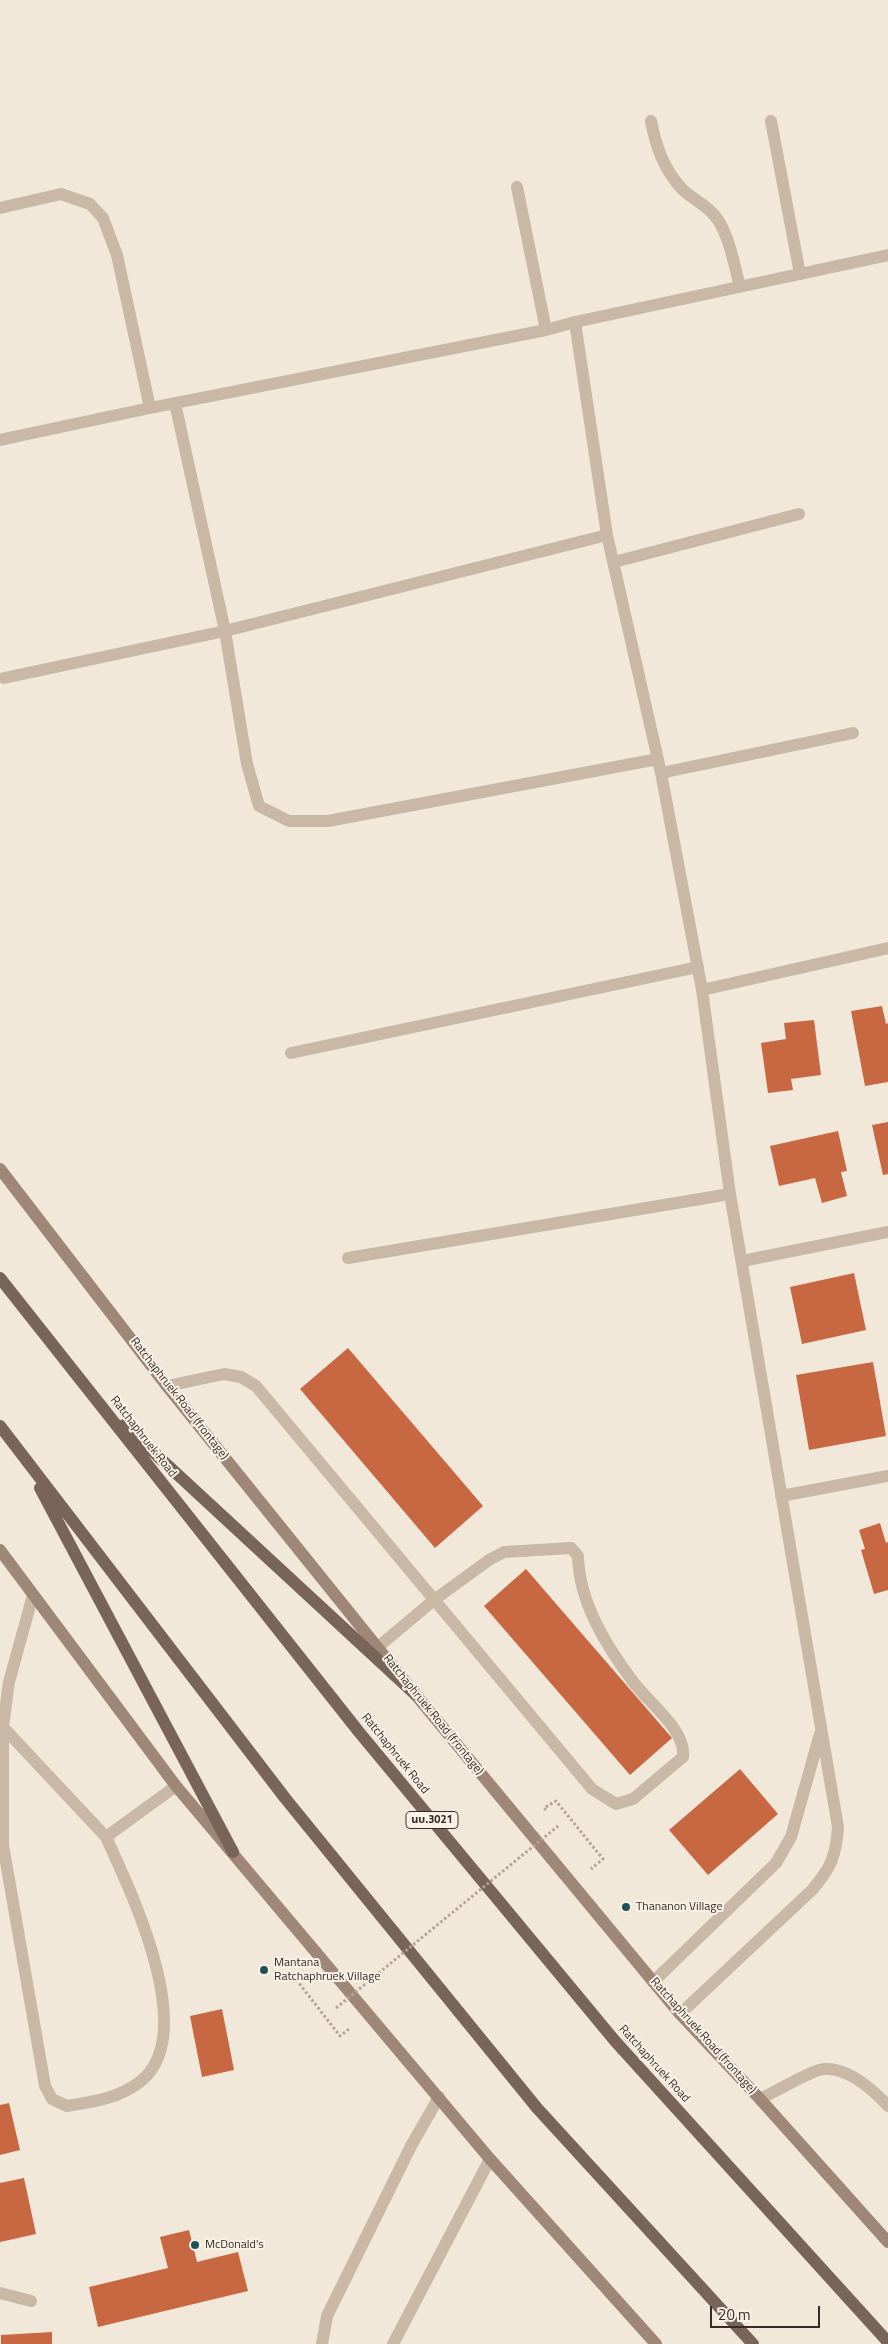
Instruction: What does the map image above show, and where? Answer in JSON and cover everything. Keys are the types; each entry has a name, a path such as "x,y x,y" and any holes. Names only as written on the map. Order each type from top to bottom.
{"main road":[{"name":"Ratchaphruek Road (frontage)","path":"0,1169 166,1386 415,1694 653,1982 888,2242"},
{"name":"Ratchaphruek Road","path":"0,1278 359,1732 615,2041 888,2342"},
{"path":"95,1398 415,1694"},
{"path":"0,1426 285,1798 531,2100 752,2344"},
{"path":"22,1455 233,1852"},
{"path":"0,1550 176,1786 490,2159 656,2344"}],"street":[{"path":"651,120 659,155 670,173 683,190 718,219 727,240 740,286"},
{"path":"771,121 800,274"},
{"path":"517,187 546,330"},
{"path":"0,208 61,194 90,204 103,218 116,255 150,408"},
{"path":"0,440 150,408 546,330 574,322 888,255"},
{"path":"574,322 607,535 661,773 698,967 730,1194 820,1732 838,1827 836,1851 827,1872 812,1890 680,2014"},
{"path":"175,403 225,631 247,764 259,806 289,821 328,821 658,760"},
{"path":"614,562 799,514"},
{"path":"4,678 225,631 607,535"},
{"path":"661,773 853,734"},
{"path":"702,990 888,948"},
{"path":"291,1053 698,967"},
{"path":"348,1258 730,1194"},
{"path":"742,1261 888,1232"},
{"path":"166,1386 224,1374 241,1377 256,1386 434,1600 592,1788 602,1796 616,1804 633,1799 683,1757 682,1740 635,1684 605,1641 590,1612 578,1566 578,1556 571,1548 504,1552 489,1560 434,1600 378,1647"},
{"path":"780,1496 888,1476"},
{"path":"3,1727 106,1837 138,1910 158,1971 164,2010 163,2041 144,2079 127,2092 66,2106 52,2099 45,2086 3,1845 3,1727 9,1682 33,1595"},
{"path":"653,1982 776,1863 791,1837 820,1732"},
{"path":"106,1837 176,1786"},
{"path":"760,2099 819,2070 838,2070 874,2091 888,2106"},
{"path":"322,2344 327,2316 411,2146 439,2097"},
{"path":"393,2344 490,2159"},
{"path":"0,2294 31,2301"}],"path":[{"path":"549,1814 544,1808 556,1801 603,1859"},
{"path":"340,2015 336,2008 558,1826 553,1820"},
{"path":"294,1978 340,2036 350,2029 345,2022"}],"building":[{"path":"882,1006 886,1024 888,1023 888,1082 865,1086 851,1011"},
{"path":"814,1020 821,1075 791,1079 793,1090 768,1093 761,1043 786,1039 784,1023"},
{"path":"888,1122 888,1174 883,1175 872,1125"},
{"path":"838,1131 847,1171 841,1172 847,1196 822,1203 815,1178 779,1186 770,1146"},
{"path":"854,1273 866,1330 802,1344 790,1287"},
{"path":"348,1348 483,1506 435,1548 300,1389"},
{"path":"873,1362 886,1436 809,1450 796,1375"},
{"path":"880,1523 886,1543 888,1542 888,1590 874,1594 861,1550 865,1549 859,1530"},
{"path":"526,1569 672,1738 630,1775 484,1606"},
{"path":"740,1769 778,1814 708,1875 669,1830"},
{"path":"222,2009 234,2070 202,2077 190,2016"},
{"path":"9,2103 20,2150 0,2155 0,2105"},
{"path":"24,2178 36,2234 0,2242 0,2183"},
{"path":"189,2230 197,2262 238,2252 248,2291 98,2327 89,2287 168,2268 160,2237"},
{"path":"52,2332 52,2344 1,2344 1,2335"}],"place":[{"name":"Thananon Village","path":"626,1907"},
{"name":"Mantana Ratchaphruek Village","path":"264,1970"},
{"name":"McDonald's","path":"195,2245"}]}
